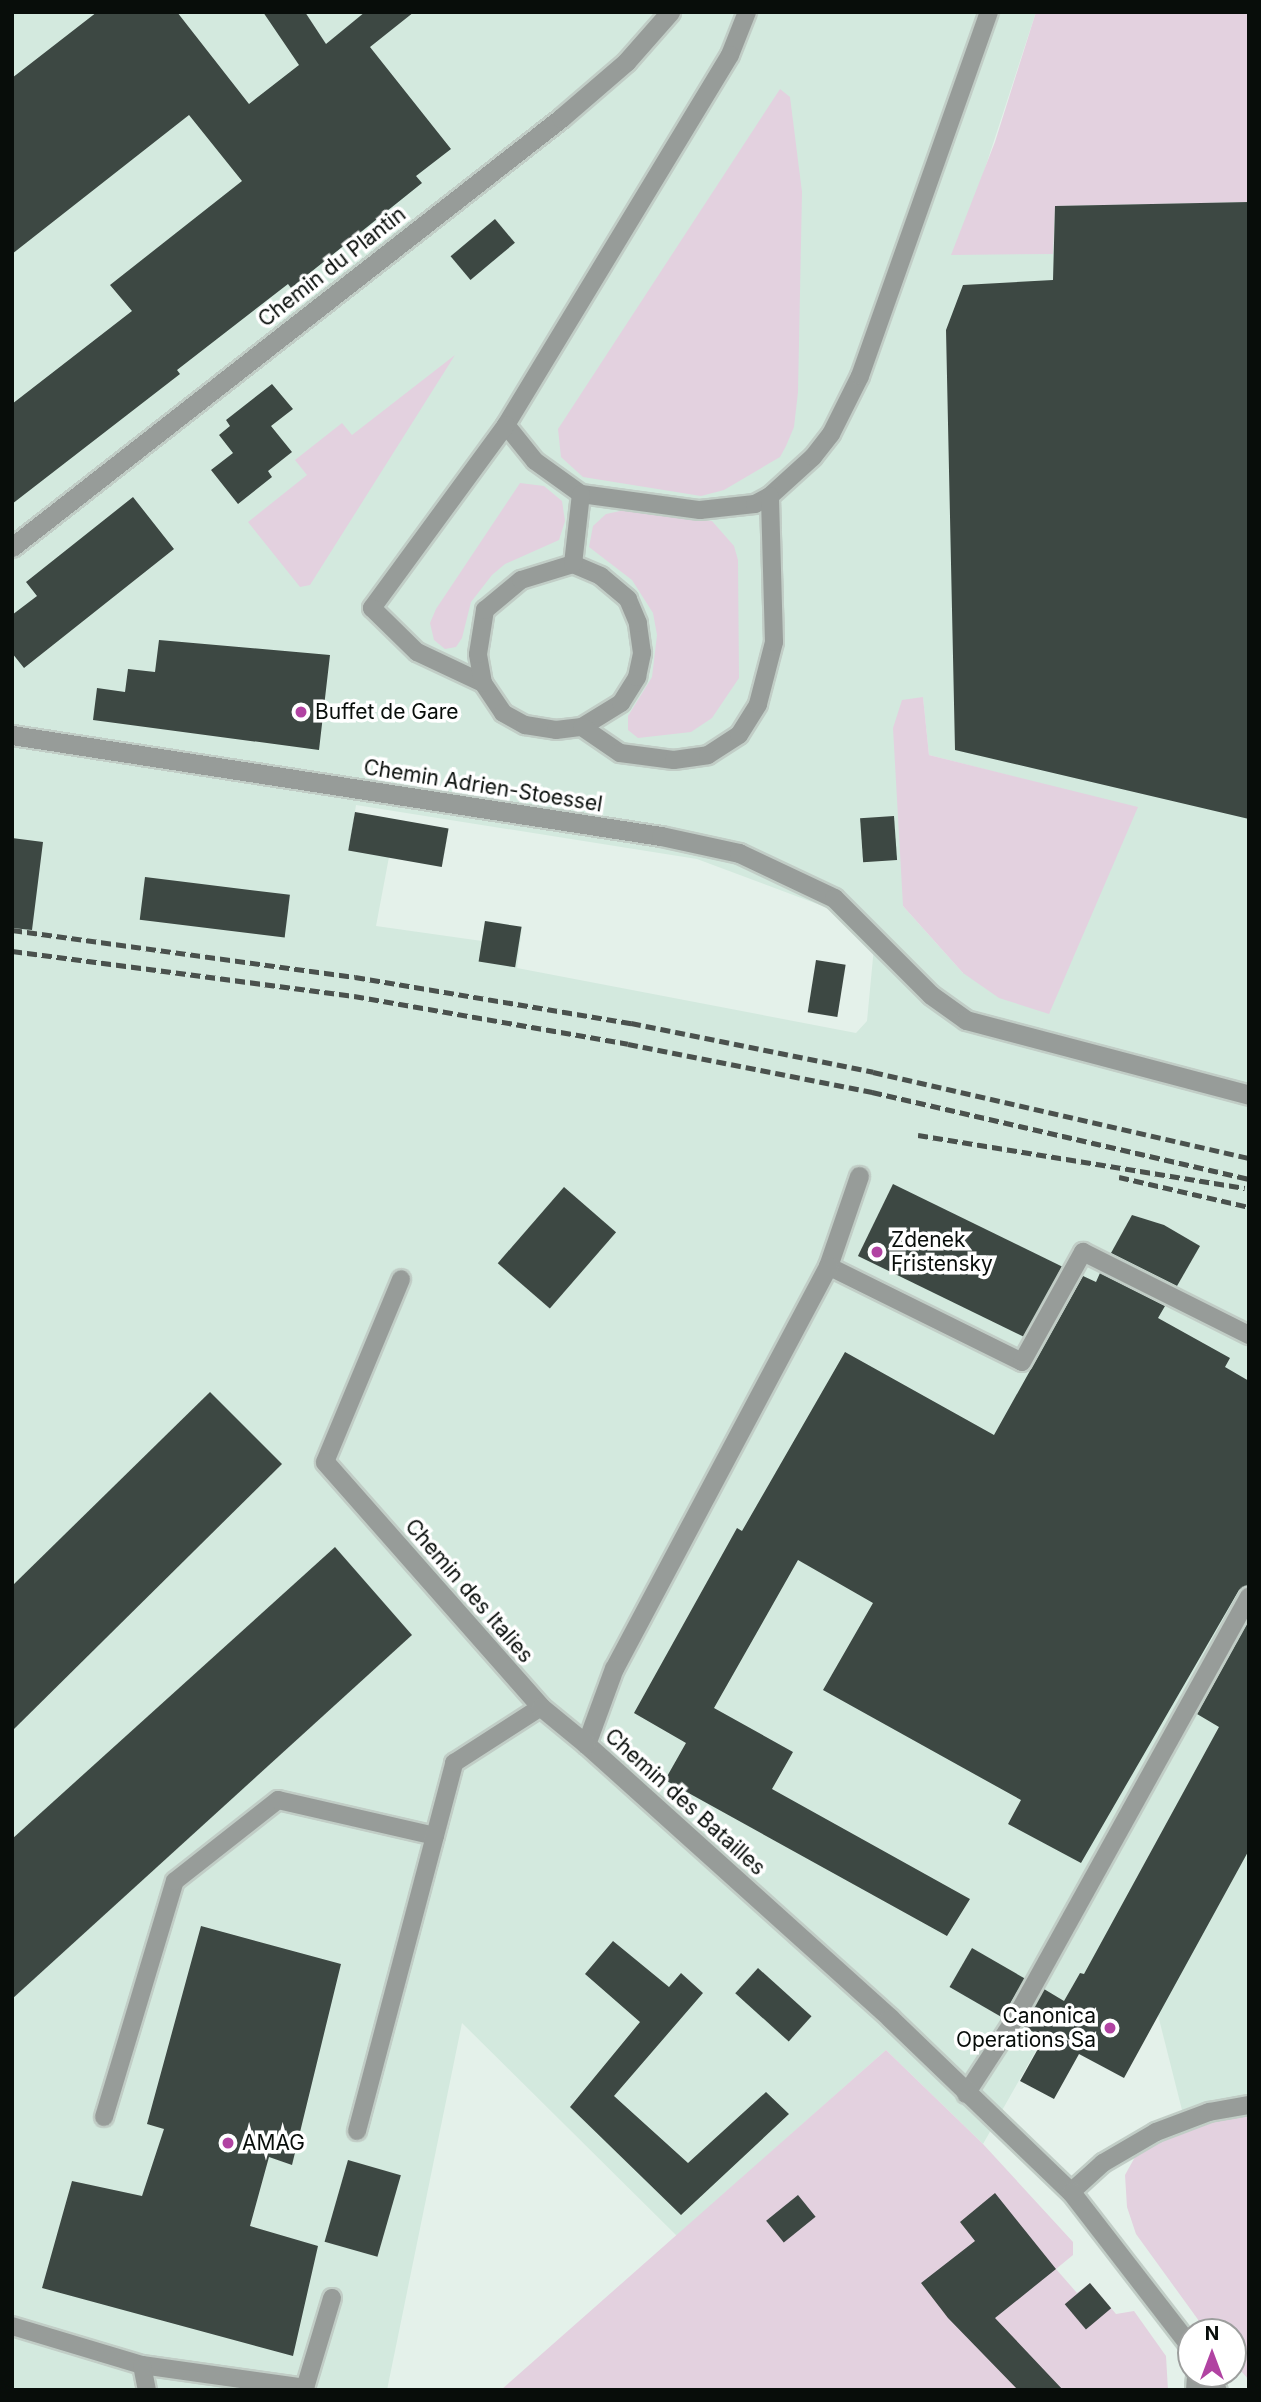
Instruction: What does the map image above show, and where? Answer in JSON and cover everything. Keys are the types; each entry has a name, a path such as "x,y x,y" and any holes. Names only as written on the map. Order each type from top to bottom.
{"street":[{"name":"Chemin du Plantin","path":"12,547 561,118 626,62 670,12"},
{"name":"Chemin Adrien-Stoessel","path":"12,735 661,836 739,853 834,898 906,971 967,1020 1249,1095"},
{"name":"Chemin des Batailles","path":"859,1176 828,1266 614,1668 586,1744 890,2018 966,2094 1071,2192 1177,2329"},
{"name":"Chemin des Italies","path":"325,1462 541,1706 586,1744"}],"lane":[{"path":"483,683 417,652 372,608 506,425 730,55 747,12"},
{"path":"506,425 535,461 582,494 700,510 755,504 771,496 831,434 860,376 989,12"},
{"path":"573,565 582,494"},
{"path":"582,727 620,753 674,760 708,755 739,735 758,704 774,642 771,496"},
{"path":"573,565 601,576 628,599 638,623 642,653 637,677 621,703 604,717 582,727 556,730 525,725 503,713 483,683 478,654 485,610 521,579 573,565"},
{"path":"828,1266 1022,1362 1083,1252 1249,1335"},
{"path":"325,1462 401,1279"},
{"path":"966,2094 1016,2017 1249,1596"},
{"path":"357,2131 454,1763 541,1706"},
{"path":"104,2117 175,1881 278,1800 435,1836"},
{"path":"1071,2192 1103,2163 1156,2132 1209,2112 1249,2105"},
{"path":"12,2326 142,2365 305,2388 332,2298"},
{"path":"142,2365 147,2390"}],"shaded area":[{"path":"12,12 1036,12 977,193 1249,187 1249,2098 1183,2114 1158,2015 1080,1973 983,2144 886,2050 677,2236 462,2023 387,2390 12,2390","holes":["923,698 929,755 1137,808 963,973 903,906 902,701","356,805 697,859 876,926 867,1021 856,1033 517,968 522,927 485,921 482,941 376,926 389,857 349,850"]},
{"path":"1036,12 1249,12 1249,202 1055,206 1053,254 951,255 995,142"},
{"path":"780,89 790,97 802,192 798,392 794,427 786,446 780,457 724,490 701,496 583,477 561,457 558,429"},
{"path":"455,355 310,585 300,587 248,522 307,475 295,460 342,423 352,435"},
{"path":"520,483 544,486 562,501 565,521 559,540 505,564 492,575 471,602 462,638 456,647 445,649 434,640 430,623 436,609"},
{"path":"625,510 712,521 734,546 738,560 739,678 712,718 691,732 638,738 628,730 628,716 652,677 657,635 653,613 632,580 589,547 593,526 606,514"},
{"path":"923,697 929,755 1138,807 1049,1014 999,998 963,973 903,906 893,728 902,700"},
{"path":"886,2050 983,2144 1073,2242 1073,2255 1056,2269 1077,2293 1090,2283 1116,2314 1134,2311 1166,2356 1168,2390 501,2390"},
{"path":"1249,2098 1249,2380 1247,2318 1197,2318 1136,2234 1127,2207 1125,2175 1145,2139"}],"building":[{"path":"97,12 177,12 249,104 299,65 263,12 305,12 326,44 365,12 414,12 370,47 451,149 416,176 422,183 291,288 288,284 177,370 180,374 12,504 12,404 132,311 110,285 242,181 189,115 12,254 12,78"},
{"path":"1249,202 1249,819 955,750 946,330 963,285 1053,280 1055,206"},
{"path":"495,219 515,243 470,280 451,256"},
{"path":"272,384 293,409 271,426 292,452 268,471 272,477 238,504 211,470 233,453 219,435 230,426 226,420"},
{"path":"133,497 174,549 24,668 12,653 12,615 37,596 26,582"},
{"path":"159,640 330,655 319,750 93,720 97,688 125,692 128,669 155,672"},
{"path":"355,812 449,828 442,867 348,850"},
{"path":"894,816 897,860 863,862 860,818"},
{"path":"12,838 43,842 32,930 12,928"},
{"path":"145,877 290,895 285,937 140,920"},
{"path":"485,921 522,927 515,967 479,961"},
{"path":"816,960 846,965 837,1017 808,1012"},
{"path":"893,1184 1062,1266 1027,1338 858,1256"},
{"path":"564,1187 616,1232 550,1308 498,1263"},
{"path":"1132,1215 1164,1225 1200,1246 1177,1286 1111,1253"},
{"path":"1100,1273 1165,1306 1158,1318 1230,1358 1225,1367 1249,1381 1249,1585 1239,1590 1081,1863 1008,1824 1021,1800 823,1690 873,1603 798,1560 714,1708 793,1752 772,1789 970,1899 947,1936 665,1780 686,1743 634,1713 737,1528 742,1531 845,1352 994,1435 1083,1276 1096,1282"},
{"path":"210,1392 282,1464 12,1731 12,1586"},
{"path":"335,1547 412,1635 12,1999 12,1839"},
{"path":"1249,1620 1249,1850 1124,2078 1079,2054 1054,2099 1020,2081 1044,2038 1023,2026 1044,1989 1064,2001 1080,1973 1084,1974 1219,1727 1197,1714"},
{"name":"AMAG","path":"201,1926 341,1964 292,2165 269,2157 250,2226 318,2246 293,2356 42,2288 72,2181 142,2196 164,2129 147,2124"},
{"path":"613,1941 669,1987 681,1973 703,1993 614,2096 688,2163 766,2092 789,2114 681,2215 570,2107 640,2022 585,1974"},
{"path":"972,1948 1025,1978 1002,2017 949,1987"},
{"path":"758,1968 812,2016 789,2041 735,1993"},
{"path":"348,2160 401,2175 377,2257 325,2242"},
{"path":"995,2193 1056,2269 995,2318 1063,2390 1018,2390 948,2318 921,2283 975,2241 960,2222"},
{"path":"798,2195 816,2217 784,2243 766,2221"},
{"path":"1090,2283 1111,2308 1086,2329 1065,2304"}],"railway":[{"path":"12,930 355,977 631,1023 873,1072 1249,1158"},
{"path":"12,951 354,996 628,1044 872,1092 1249,1179"},
{"path":"918,1135 1245,1188"},
{"path":"1119,1177 1249,1207"}],"place":[{"name":"Buffet de Gare","path":"301,712"},
{"name":"Zdenek Fristensky","path":"877,1252"},
{"name":"Canonica Operations Sa","path":"1110,2028"},
{"name":"AMAG","path":"228,2143"}]}
